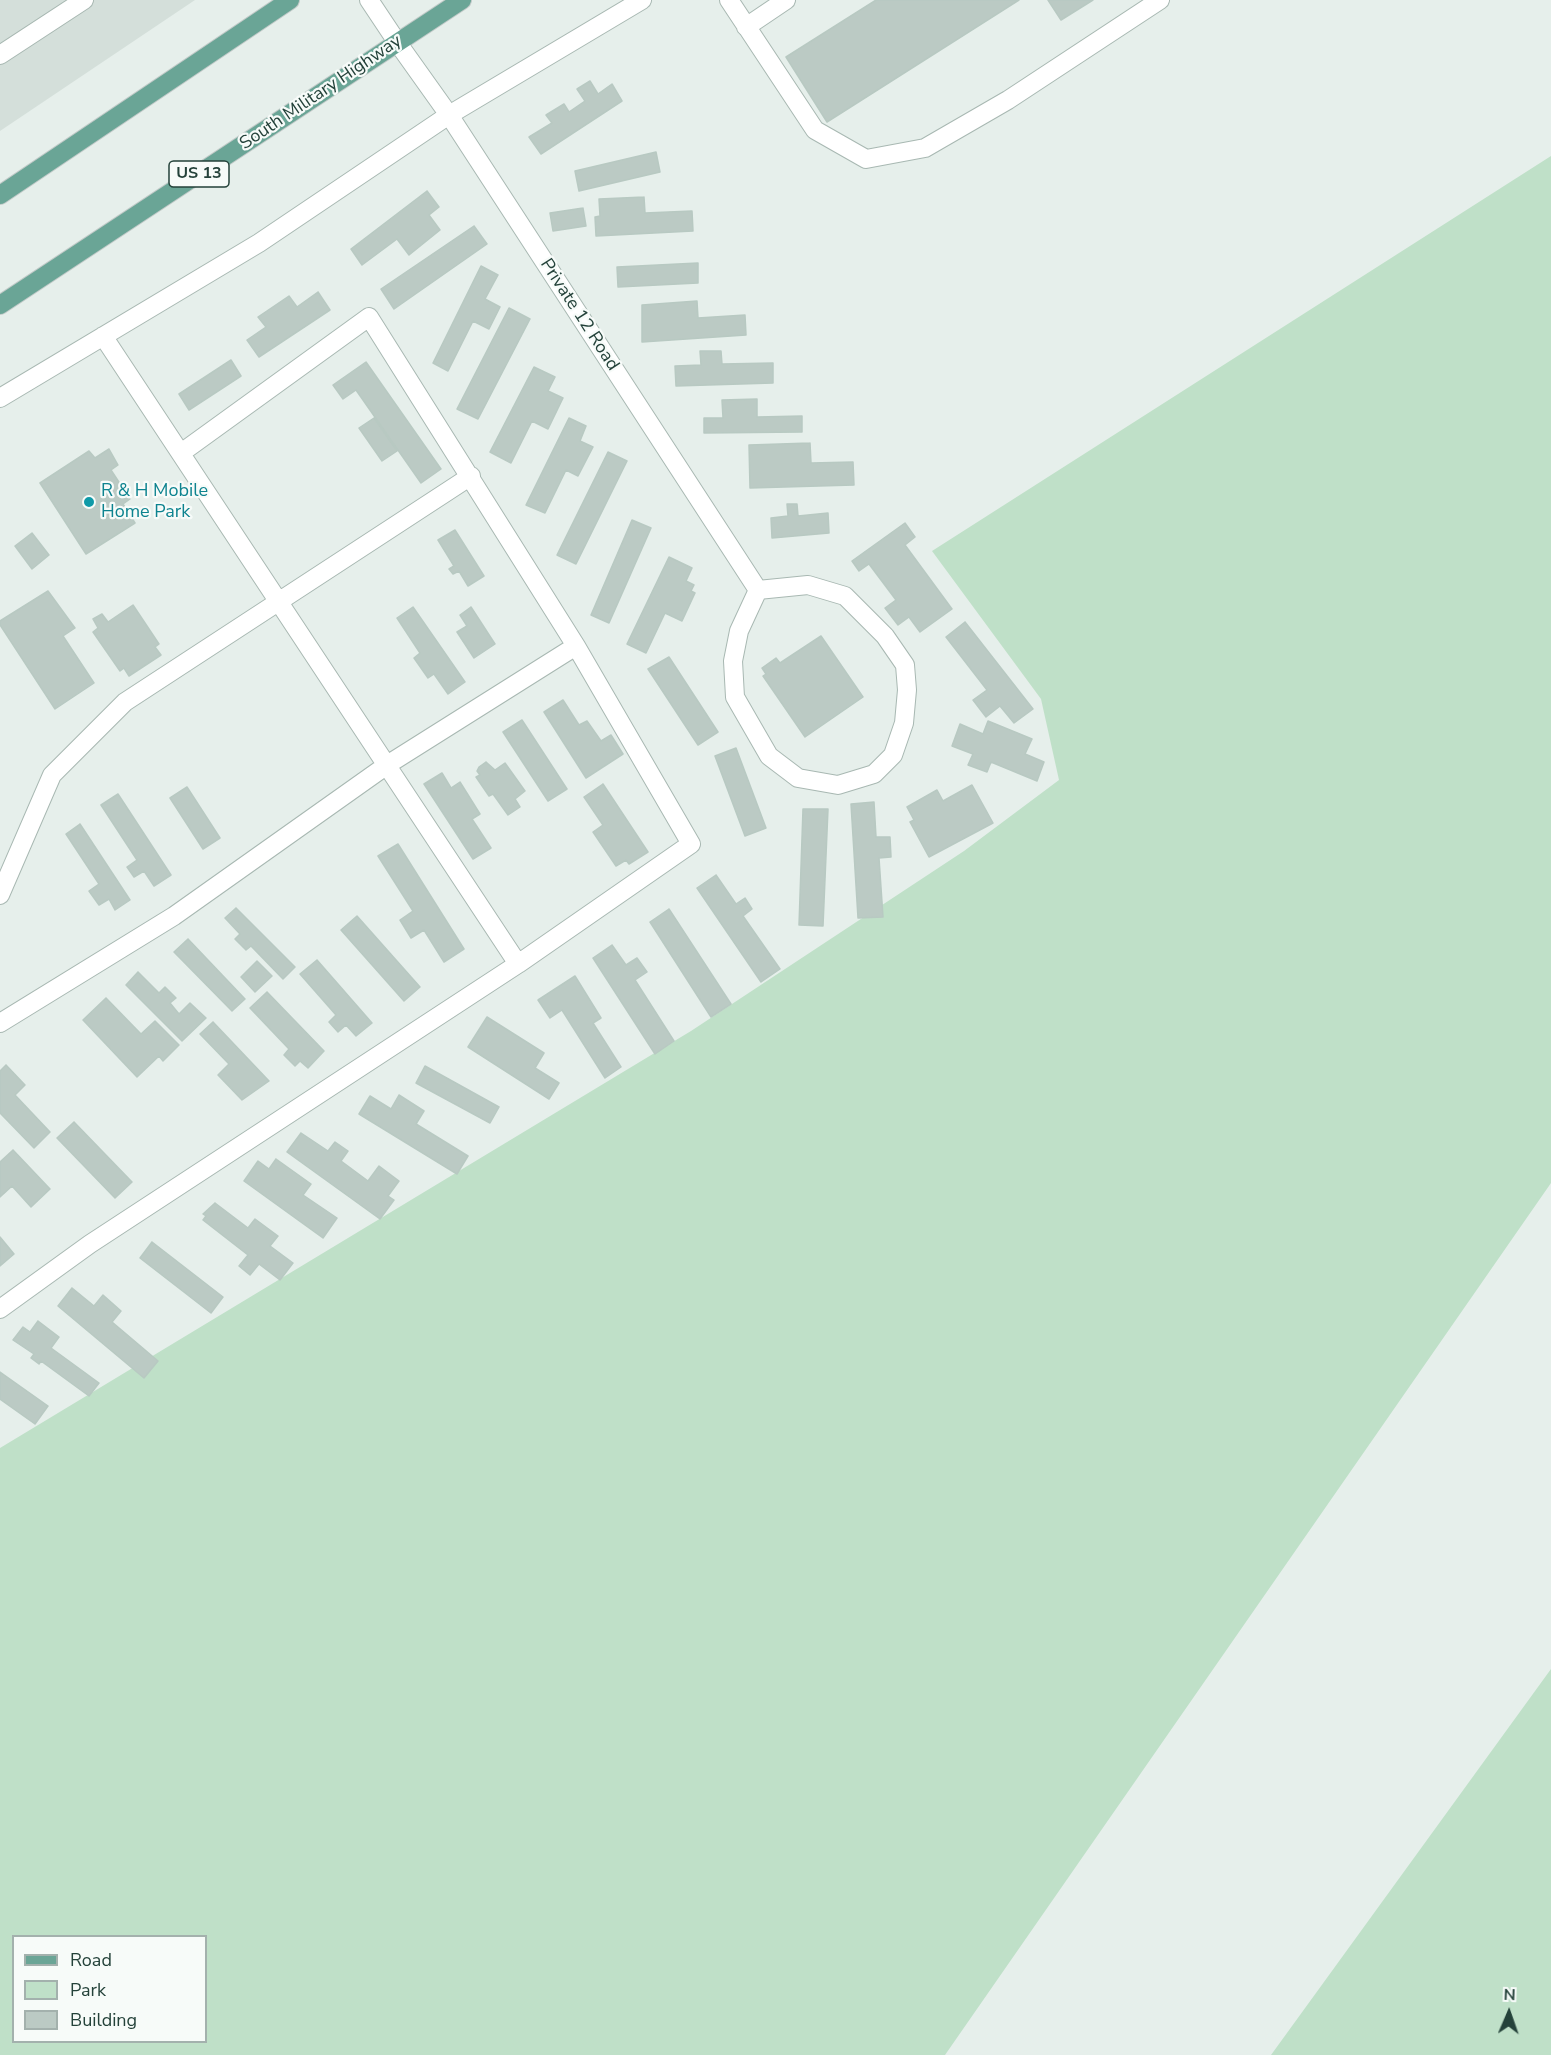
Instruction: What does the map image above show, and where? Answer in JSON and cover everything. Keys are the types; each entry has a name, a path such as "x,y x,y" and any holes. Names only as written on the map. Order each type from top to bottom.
{"main road":[{"path":"0,195 290,0"},
{"name":"South Military Highway","path":"0,305 462,0"}],"street":[{"path":"0,56 84,0"},
{"name":"Private 12 Road","path":"369,0 449,115 758,590"},
{"path":"0,398 259,243 449,115 642,0"},
{"path":"729,0 815,130 866,159 925,148 1008,100 1160,0"},
{"path":"746,27 786,0"},
{"path":"0,1310 90,1244 518,963 691,844 576,646 369,317 181,453"},
{"path":"103,336 518,963"},
{"path":"0,895 52,775 126,702 278,600 471,476"},
{"path":"808,585 845,596 885,636 905,666 907,690 904,723 893,755 874,774 838,785 798,778 769,756 735,697 733,661 739,631 758,590 808,585"},
{"path":"0,1023 174,916 387,765 576,646"}],"shaded area":[{"path":"0,0 195,0 0,131"}],"green space":[{"path":"1551,156 1551,1183 945,2055 0,2055 0,1448 691,1031 964,851 1059,780 1041,699 932,551"},
{"path":"1551,1669 1551,2055 1271,2055"}],"building":[{"path":"876,0 1019,0 827,122 786,57"},
{"path":"1048,0 1093,0 1061,20"},
{"path":"590,81 598,94 612,84 622,101 541,154 529,137 552,123 546,115 564,104 569,112 585,101 577,89"},
{"path":"656,152 660,172 579,191 575,171"},
{"path":"427,191 439,207 429,215 440,230 409,255 397,239 362,265 351,249"},
{"path":"644,197 645,213 692,211 693,231 596,236 595,217 600,216 599,199"},
{"path":"583,208 586,226 553,231 550,213"},
{"path":"474,226 487,244 394,309 381,289"},
{"path":"698,263 698,283 618,287 617,267"},
{"path":"481,266 498,275 485,299 500,307 489,329 473,321 448,371 433,363"},
{"path":"318,292 330,310 259,357 247,340 266,327 258,317 289,296 297,307"},
{"path":"697,301 698,318 745,315 746,335 642,342 642,305"},
{"path":"509,308 530,319 478,419 457,409"},
{"path":"700,351 721,351 722,364 773,363 773,383 676,386 675,366 701,365"},
{"path":"231,360 241,376 189,410 179,394"},
{"path":"366,362 441,469 421,483 356,390 343,399 333,385"},
{"path":"534,367 555,377 548,391 563,398 548,429 532,421 511,463 490,452"},
{"path":"757,399 757,417 802,416 802,432 704,433 704,418 723,418 722,400"},
{"path":"374,418 397,451 382,461 359,428"},
{"path":"569,418 586,426 580,441 593,447 578,476 566,470 545,513 526,505"},
{"path":"810,443 811,463 853,462 854,485 750,488 749,445"},
{"name":"R & H Mobile Home Park","path":"109,449 118,465 111,470 130,499 123,504 135,523 86,554 40,483 89,451 95,458"},
{"path":"608,452 627,461 576,564 557,555"},
{"path":"787,504 797,504 798,516 828,513 829,533 772,538 771,518 788,516"},
{"path":"632,520 651,528 609,623 591,615"},
{"path":"905,523 915,537 905,545 952,609 920,632 909,617 898,625 885,608 896,600 869,564 859,571 852,561"},
{"path":"455,530 484,576 468,586 459,571 453,574 449,569 454,566 438,540"},
{"path":"32,533 49,555 32,569 15,546"},
{"path":"669,557 692,568 686,581 694,585 691,591 695,593 682,621 665,613 646,653 627,644"},
{"path":"48,591 75,628 63,636 94,683 55,709 0,625 0,621"},
{"path":"133,605 159,644 155,647 161,655 129,676 124,668 120,671 93,632 98,628 93,619 102,614 108,622"},
{"path":"413,607 465,682 448,694 434,674 428,678 414,658 420,653 397,618"},
{"path":"471,607 495,644 474,658 457,632 467,626 460,615"},
{"path":"965,622 1033,709 1014,723 1000,706 986,717 973,700 987,690 946,637"},
{"path":"821,636 863,697 805,737 763,676 766,674 762,668 776,658 780,663"},
{"path":"669,657 718,732 698,745 648,669"},
{"path":"563,700 579,725 587,721 601,741 611,735 623,754 586,778 544,712"},
{"path":"522,720 567,789 548,801 503,732"},
{"path":"988,721 1032,739 1025,754 1044,762 1037,781 991,762 987,772 968,765 973,754 952,746 960,724 983,734"},
{"path":"736,748 766,828 745,836 715,756"},
{"path":"486,762 495,770 505,763 525,791 515,799 520,807 508,815 493,794 489,796 476,777 480,775 477,771 479,767"},
{"path":"442,773 451,788 460,782 480,814 472,819 491,848 473,859 424,784"},
{"path":"603,784 648,852 629,864 626,860 616,866 593,832 603,825 584,797"},
{"path":"972,785 993,823 929,857 910,822 914,820 907,807 937,790 943,801"},
{"path":"187,787 220,838 203,849 170,798"},
{"path":"118,794 171,875 154,886 144,871 134,877 127,867 137,860 101,805"},
{"path":"874,802 876,837 890,837 891,857 879,858 883,917 858,918 851,804"},
{"path":"803,809 828,809 823,926 799,925"},
{"path":"80,824 130,900 115,910 109,899 99,905 89,891 99,884 66,834"},
{"path":"398,844 464,949 444,962 424,930 411,938 400,920 413,911 378,856"},
{"path":"716,875 736,904 745,898 752,909 743,916 780,969 761,982 697,888"},
{"path":"236,908 295,967 283,979 251,946 246,950 235,939 240,934 225,918"},
{"path":"669,909 731,1004 711,1017 650,922"},
{"path":"357,916 420,987 404,1001 341,930"},
{"path":"188,939 245,999 232,1011 174,952"},
{"path":"612,945 626,965 637,958 647,972 635,980 674,1041 655,1054 593,958"},
{"path":"317,960 372,1023 356,1036 346,1025 338,1032 329,1022 336,1015 300,974"},
{"path":"257,961 272,976 255,992 241,977"},
{"path":"138,972 159,993 165,987 176,998 170,1003 179,1014 190,1003 206,1018 182,1041 126,985"},
{"path":"575,976 601,1018 593,1023 621,1067 605,1078 562,1010 550,1018 538,1000"},
{"path":"267,992 324,1051 308,1068 300,1061 295,1066 284,1055 289,1049 250,1008"},
{"path":"106,998 141,1034 155,1021 179,1045 163,1061 159,1056 137,1077 83,1020"},
{"path":"487,1017 544,1053 535,1068 559,1083 549,1099 468,1047"},
{"path":"213,1022 269,1081 242,1100 218,1075 229,1064 200,1034"},
{"path":"6,1065 25,1085 15,1095 50,1132 34,1148 0,1113 0,1071"},
{"path":"425,1066 499,1107 490,1123 416,1083"},
{"path":"399,1095 424,1111 416,1124 468,1156 457,1174 359,1114 370,1096 391,1109"},
{"path":"74,1122 132,1182 115,1198 57,1138"},
{"path":"301,1133 328,1151 335,1142 348,1151 341,1161 368,1181 379,1166 399,1181 388,1196 394,1200 380,1219 287,1152"},
{"path":"13,1150 50,1189 31,1207 12,1186 0,1197 0,1162"},
{"path":"276,1159 311,1184 303,1195 337,1218 323,1238 244,1181 258,1161 269,1169"},
{"path":"215,1203 248,1228 255,1219 278,1236 270,1246 293,1263 280,1280 259,1264 250,1275 239,1266 248,1255 203,1220 206,1216 203,1214"},
{"path":"0,1237 14,1254 0,1266"},
{"path":"152,1242 223,1297 211,1313 140,1258"},
{"path":"72,1288 94,1306 103,1295 121,1311 112,1322 158,1361 144,1378 58,1306"},
{"path":"38,1321 59,1337 51,1348 99,1383 89,1396 41,1361 39,1364 31,1358 34,1354 13,1340 23,1327 30,1332"},
{"path":"0,1372 48,1406 35,1424 0,1399"}],"place":[{"name":"R & H Mobile Home Park","path":"89,502"}]}
